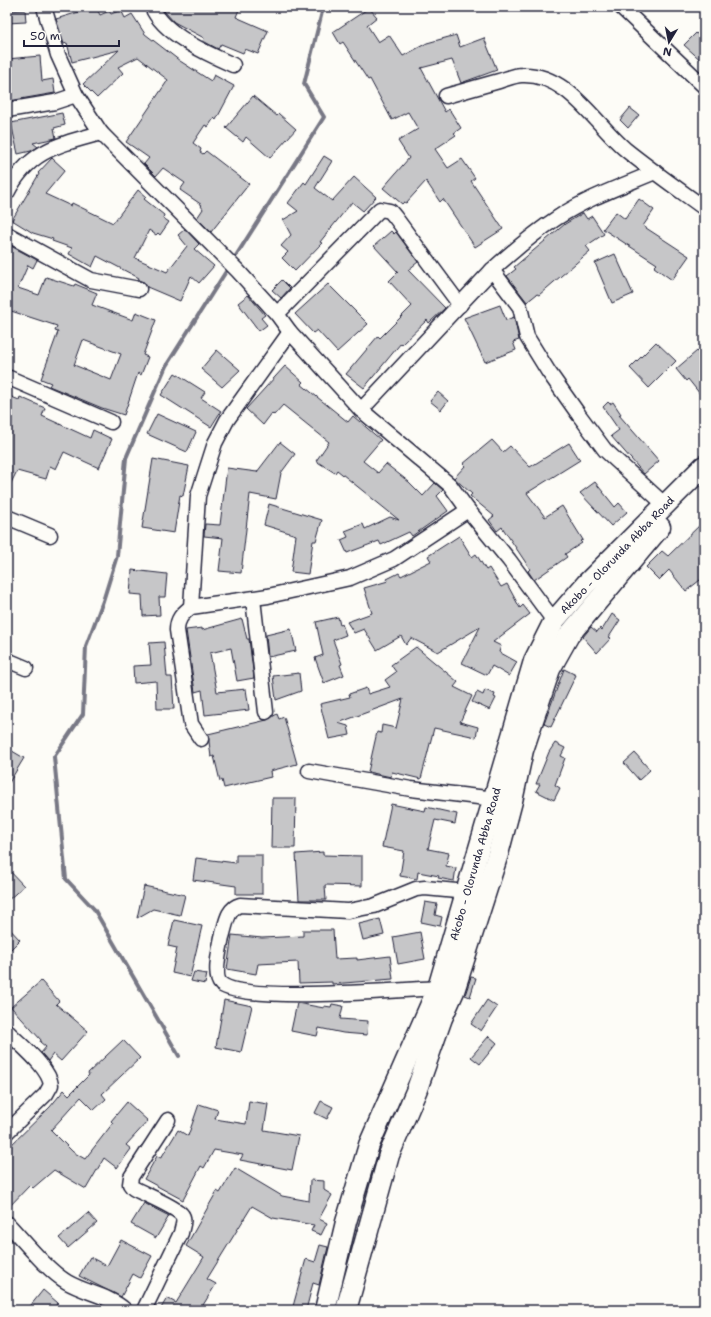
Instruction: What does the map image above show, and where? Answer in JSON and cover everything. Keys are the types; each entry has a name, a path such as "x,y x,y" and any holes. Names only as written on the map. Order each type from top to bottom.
{"main road":[{"name":"Akobo - Olorunda Abba Road","path":"346,1310 389,1155 417,1089 442,1018 454,991 498,854 512,802 522,750 550,669 569,635 623,558 665,505 704,466"},
{"name":"Akobo - Olorunda Abba Road","path":"325,1310 340,1253 346,1222 369,1144 438,988 467,892 476,855 495,799 509,744 534,661 554,621 586,584 623,558 661,525 704,482"},
{"path":"340,1253 360,1260"}],"street":[{"path":"44,7 58,55 76,95 101,133 238,271 277,314 290,332 361,410 450,485 468,510 509,560 554,621"},
{"path":"152,7 154,13 192,46 233,65"},
{"path":"621,7 704,86"},
{"path":"446,96 522,74 536,76 553,82 568,91 590,112 605,131 655,172 704,208"},
{"path":"7,110 55,102 76,95"},
{"path":"7,193 21,171 41,153 66,143 101,133"},
{"path":"361,410 492,270 558,217 585,203 655,172"},
{"path":"277,314 380,209 390,211 395,216 460,305"},
{"path":"7,234 91,280 139,289"},
{"path":"492,270 520,307 527,337 548,371 579,415 606,450 665,505"},
{"path":"201,739 191,724 176,630 177,622 191,607 198,496 215,443 227,420 290,332"},
{"path":"7,377 111,422"},
{"path":"191,607 253,599 350,578 394,559 468,510"},
{"path":"7,517 50,535"},
{"path":"253,599 266,712"},
{"path":"7,660 26,668"},
{"path":"309,771 411,789 495,799"},
{"path":"438,988 279,994 243,992 221,984 217,976 222,939 230,912 234,906 240,904 348,911 374,906 425,888 439,888 467,892"},
{"path":"7,1031 45,1071 50,1078 51,1085 46,1094 7,1132"},
{"path":"144,1310 181,1233 184,1222 182,1215 178,1212 133,1188 130,1184 131,1177 168,1120"},
{"path":"7,1223 56,1274 68,1282 115,1301 125,1310"}],"building":[{"path":"166,7 240,7 236,17 268,31 258,54 245,49 243,53 221,44 218,49 203,41 204,38 174,22 164,11"},
{"path":"369,8 377,17 367,25 378,42 389,35 403,56 427,43 456,35 460,47 484,38 497,70 461,83 452,60 421,68 445,112 449,109 461,128 454,133 456,135 435,149 448,168 462,159 475,178 471,181 503,229 475,247 443,199 440,202 426,181 406,203 404,202 402,204 383,188 409,158 398,141 418,129 408,112 392,120 370,79 368,80 343,42 340,44 333,32"},
{"path":"25,10 26,22 7,23 7,11"},
{"path":"121,10 125,18 132,14 145,34 180,61 211,81 214,75 234,86 216,120 214,118 208,127 205,125 193,143 201,149 200,152 203,154 206,151 249,184 211,232 197,218 203,209 201,206 202,205 180,190 185,183 163,168 156,176 144,164 149,158 126,142 168,80 138,57 118,67 123,73 97,98 83,84 119,50 72,62 67,43 64,44 56,19 82,11 98,11 100,15 109,11 111,14"},
{"path":"696,33 704,40 704,63 684,45"},
{"path":"40,56 42,81 53,79 55,93 9,101 7,59"},
{"path":"253,96 277,116 279,114 296,129 270,158 246,137 243,142 226,128"},
{"path":"630,108 639,115 628,128 620,120"},
{"path":"62,113 65,125 54,128 56,138 33,143 38,147 31,151 18,154 11,123"},
{"path":"324,156 332,161 315,188 332,201 354,177 376,197 363,211 352,202 320,242 322,243 295,271 282,258 288,252 281,246 291,235 283,220 298,211 288,203 304,182 306,184"},
{"path":"52,158 65,170 45,194 71,206 72,203 113,223 138,190 146,197 144,199 164,215 163,218 169,222 160,235 158,233 156,235 149,230 135,258 167,272 187,246 178,235 185,229 199,244 194,249 214,266 199,283 191,276 180,301 147,287 144,282 138,280 139,278 97,256 92,267 69,254 72,248 52,241 53,239 33,233 12,220 39,174 38,173"},
{"path":"639,199 654,210 643,226 689,256 672,280 654,267 657,264 603,229 616,212 625,219"},
{"path":"583,213 587,219 592,216 604,234 586,246 590,251 539,295 537,294 527,302 507,276 516,269 514,267 565,224"},
{"path":"391,231 394,234 396,232 418,262 408,270 445,308 429,323 427,320 402,344 401,343 364,388 346,374 378,336 380,338 412,306 389,281 398,272 374,246"},
{"path":"7,244 37,260 33,268 28,265 18,288 39,295 46,277 74,286 75,284 97,293 92,305 133,320 136,312 156,320 143,355 148,357 141,375 138,373 124,415 102,408 49,386 51,383 41,379 58,332 55,331 57,326 8,310 7,313","holes":["83,340 121,354 111,380 74,365"]},
{"path":"615,254 633,294 612,303 595,263"},
{"path":"282,280 290,288 281,298 272,290"},
{"path":"328,284 368,324 337,352 317,330 313,333 295,314"},
{"path":"248,295 265,315 261,318 267,325 259,331 238,303"},
{"path":"500,305 506,320 514,317 519,340 513,342 516,350 485,362 464,318"},
{"path":"656,342 676,361 649,388 630,368"},
{"path":"217,350 240,370 222,387 201,369"},
{"path":"697,351 704,360 704,399 688,379 686,381 676,369"},
{"path":"285,366 303,382 301,384 348,422 353,416 381,440 363,461 378,473 386,464 409,482 423,496 435,483 443,490 437,496 448,511 412,536 409,532 381,545 379,541 347,553 341,540 348,537 345,531 363,524 365,529 390,517 399,520 337,470 335,473 316,461 329,442 283,405 274,415 272,413 263,425 246,409"},
{"path":"175,373 205,392 201,398 221,411 211,427 161,395"},
{"path":"438,392 448,401 441,410 430,401"},
{"path":"7,395 19,400 20,397 45,408 42,416 90,438 93,430 112,439 99,468 64,452 56,469 50,466 46,479 17,471 7,491"},
{"path":"608,402 610,404 613,402 621,414 619,415 659,461 644,474 611,436 619,430 603,407"},
{"path":"157,414 196,432 187,452 147,434"},
{"path":"492,440 503,452 510,446 530,467 569,443 580,460 527,493 545,517 562,506 583,540 580,541 582,543 565,554 567,557 534,580 528,571 530,569 502,527 497,531 489,520 494,516 470,496 472,494 454,478 465,466 463,464"},
{"path":"280,442 295,454 281,473 276,499 250,494 241,573 219,571 223,538 204,536 205,524 220,525 227,468 257,472"},
{"path":"153,459 189,466 183,496 180,495 174,533 142,528"},
{"path":"595,482 615,507 619,503 627,512 611,526 580,493"},
{"path":"269,504 322,520 316,541 313,541 308,574 291,572 296,535 264,525"},
{"path":"704,521 704,577 686,591 669,570 659,580 646,567 662,551 668,556"},
{"path":"459,536 472,557 476,554 486,570 489,568 501,587 507,584 520,608 523,605 530,614 493,642 501,646 499,652 517,662 509,676 492,666 487,675 462,663 480,627 438,652 411,638 406,645 401,636 377,650 364,629 354,633 347,622 372,613 364,588 388,581 387,579 399,573 401,576 431,561 428,556"},
{"path":"132,570 167,574 165,597 159,597 160,615 143,616 142,595 130,594"},
{"path":"612,614 620,620 609,637 611,638 597,653 583,637 591,627 597,632 600,628 602,630"},
{"path":"338,617 340,625 342,624 346,635 333,640 342,664 340,665 344,675 324,683 315,658 323,655 316,622"},
{"path":"242,619 247,639 249,639 254,678 237,681 231,648 210,653 217,692 246,689 249,710 205,715 202,690 195,692 186,630 202,628 202,630"},
{"path":"291,629 296,651 268,657 266,635"},
{"path":"164,642 167,677 172,677 174,709 157,709 156,681 134,683 133,666 151,665 149,643"},
{"path":"416,647 458,682 454,687 472,696 460,722 478,727 476,737 434,728 421,779 392,772 391,777 368,772 377,732 381,733 382,725 396,728 403,699 338,723 348,726 350,735 329,739 320,704 350,697 349,694 366,688 368,694 390,687 385,680 396,672 391,665"},
{"path":"564,669 576,675 551,727 544,724"},
{"path":"299,673 301,691 276,700 273,676"},
{"path":"485,690 495,694 494,697 496,698 490,710 472,702 477,692 483,695"},
{"path":"277,714 279,719 284,717 297,764 270,771 271,777 224,788 222,780 220,781 214,756 211,757 208,734 267,720"},
{"path":"555,743 565,748 561,756 565,758 555,785 560,788 554,800 536,791 540,784 536,784 549,752"},
{"path":"7,748 24,758 7,786"},
{"path":"635,753 650,770 639,780 624,763"},
{"path":"272,798 296,798 295,848 271,848"},
{"path":"391,804 425,811 426,807 457,814 455,824 435,820 428,849 449,853 446,866 456,868 454,881 438,878 439,876 418,872 417,879 400,876 404,851 382,847"},
{"path":"323,852 323,855 362,856 362,886 325,885 326,900 299,900 296,854"},
{"path":"236,855 262,855 262,894 236,894 236,886 193,880 196,858 236,863"},
{"path":"7,868 24,886 7,901"},
{"path":"144,886 185,895 180,915 153,909 137,918"},
{"path":"425,902 437,904 435,915 442,917 440,926 421,922"},
{"path":"380,919 384,935 363,940 359,924"},
{"path":"174,920 202,926 190,977 172,973 177,948 168,946"},
{"path":"7,926 20,940 7,953"},
{"path":"303,930 333,930 335,959 357,958 357,960 390,956 393,979 332,984 332,982 299,983 298,962 258,964 256,974 227,969 232,935 262,938 303,936"},
{"path":"420,932 425,959 398,964 393,937"},
{"path":"194,972 207,974 205,984 191,981"},
{"path":"471,977 476,978 470,997 465,995"},
{"path":"41,981 59,1001 56,1004 88,1031 61,1061 53,1054 48,1061 41,1053 46,1047 40,1042 41,1040 11,1007"},
{"path":"224,1000 252,1006 241,1052 216,1047"},
{"path":"487,1000 497,1007 481,1031 471,1024"},
{"path":"297,1003 324,1008 324,1006 331,1007 332,1004 343,1006 340,1019 368,1021 367,1035 343,1033 319,1028 317,1036 291,1031"},
{"path":"489,1036 497,1043 480,1064 471,1057"},
{"path":"123,1040 140,1058 102,1094 106,1099 94,1110 81,1097 51,1130 73,1152 85,1159 113,1123 111,1121 127,1102 148,1121 126,1145 131,1149 117,1168 104,1158 86,1189 54,1170 33,1188 30,1185 7,1209 7,1149 50,1107 64,1090 69,1095 89,1075 88,1073"},
{"path":"249,1101 268,1104 264,1130 299,1136 292,1170 240,1160 243,1155 214,1150 204,1168 201,1166 183,1200 144,1179 157,1156 161,1158 178,1130 188,1136 199,1104 218,1110 215,1119 246,1124"},
{"path":"321,1101 333,1107 327,1119 315,1113"},
{"path":"235,1168 282,1196 309,1201 310,1180 324,1181 324,1190 332,1195 319,1219 327,1223 321,1235 311,1231 314,1225 273,1218 252,1206 207,1279 216,1284 200,1310 160,1310 167,1298 176,1303 204,1257 186,1246 217,1191 220,1193"},
{"path":"144,1203 169,1216 156,1238 131,1224"},
{"path":"88,1213 97,1223 68,1248 59,1238"},
{"path":"121,1240 152,1256 140,1278 133,1274 121,1297 79,1276 90,1257 107,1266"},
{"path":"320,1245 328,1247 319,1285 313,1283 306,1310 292,1310 306,1259 315,1262"},
{"path":"43,1290 58,1303 52,1310 27,1310"}],"waterway":[{"path":"179,1056 94,909 66,879 54,757 83,714 86,646 103,601 117,556 126,458 166,366 324,117 304,84 322,12 326,7"}]}
